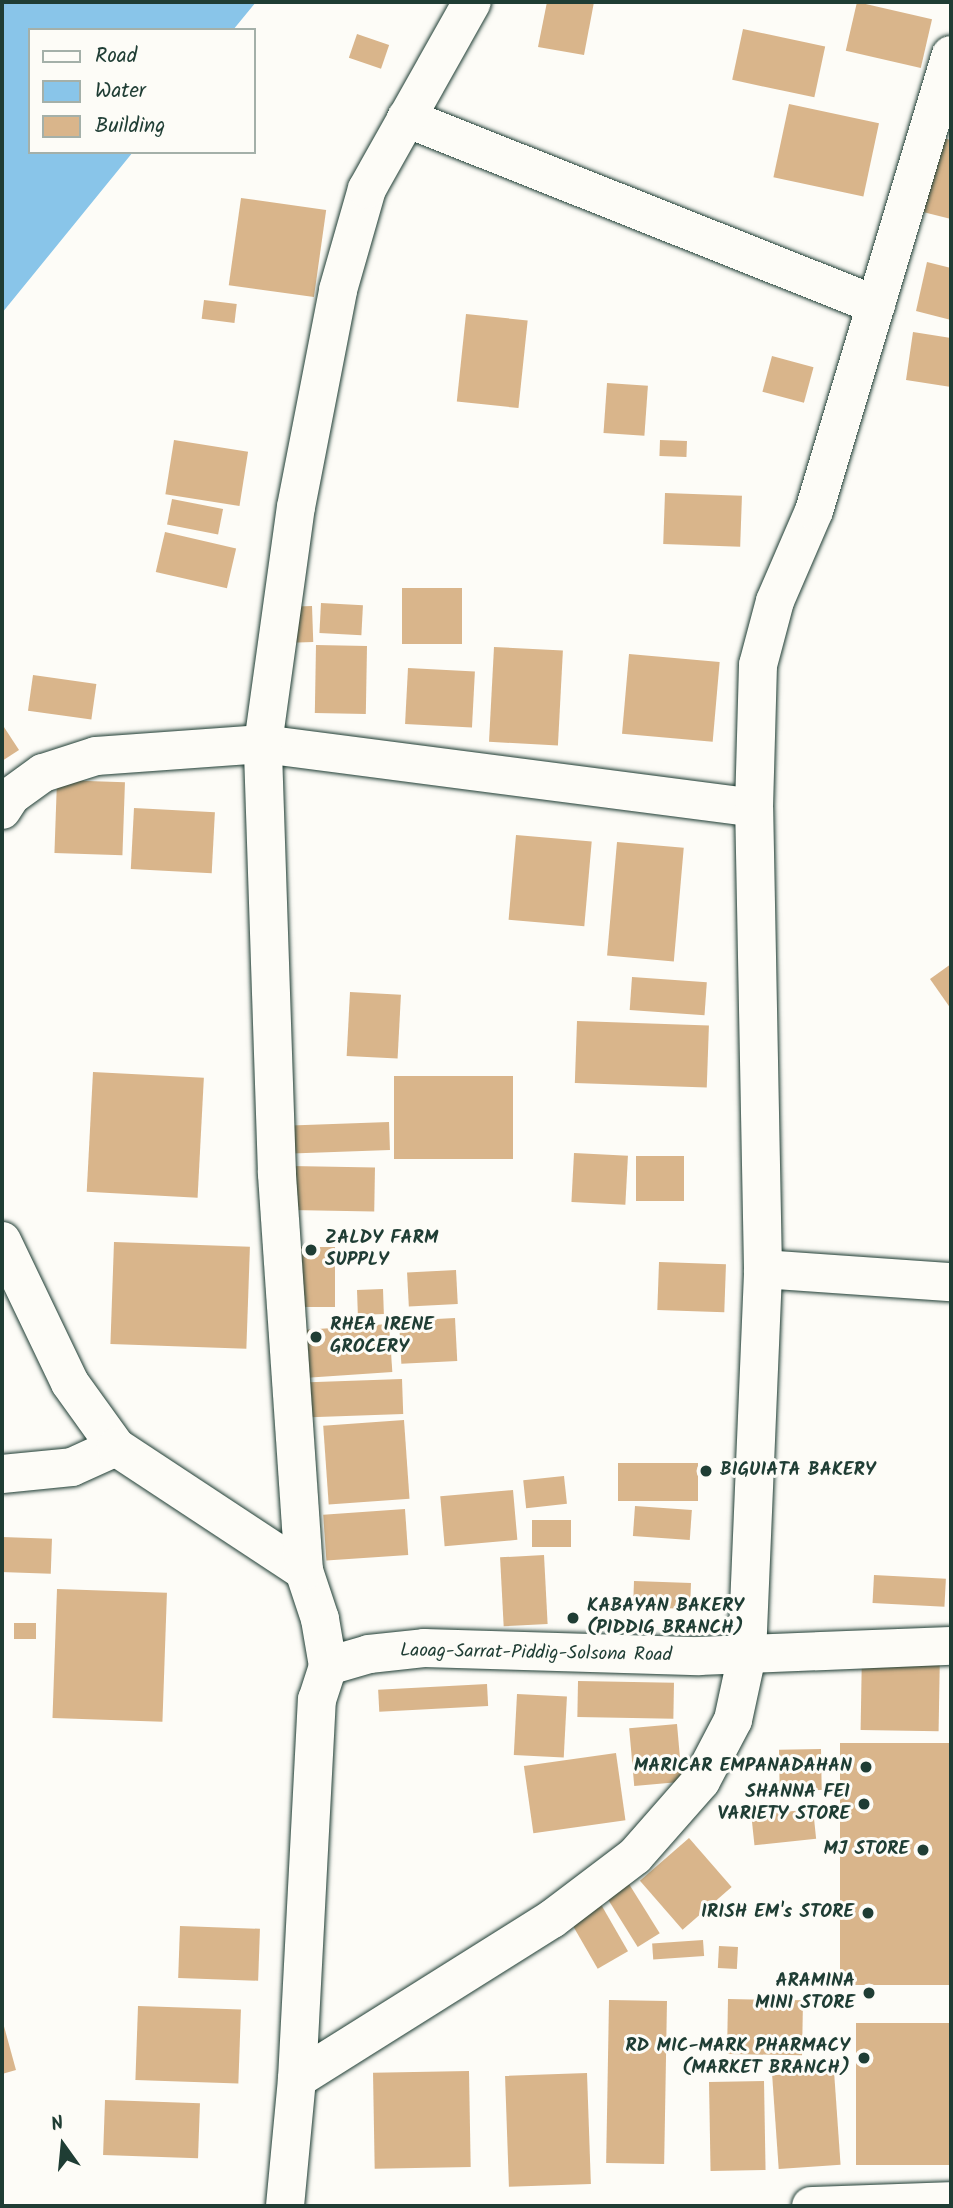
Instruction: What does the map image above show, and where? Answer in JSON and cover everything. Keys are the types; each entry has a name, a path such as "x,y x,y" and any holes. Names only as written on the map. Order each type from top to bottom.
{"street":[{"path":"285,2206 297,2079 317,1700 328,1666 320,1619 304,1571 277,1174 263,744 296,507 338,290 367,189 472,2"},
{"path":"297,2079 552,1919 635,1856 701,1781 733,1720 747,1655 763,1269 754,808 758,664 775,601 814,511 951,55"},
{"path":"407,118 876,305"},
{"path":"2,810 11,796 43,773 96,756 263,744 754,808"},
{"path":"2,1241 71,1383 116,1447 304,1571"},
{"path":"763,1269 951,1282"},
{"path":"2,1474 72,1467 116,1447"},
{"name":"Laoag-Sarrat-Piddig-Solsona Road","path":"328,1666 369,1654 425,1648 747,1655 951,1646"},
{"path":"811,2206 951,2201"}],"water":[{"path":"2,2 256,2 235,28 28,28 28,154 131,154 2,313"}],"building":[{"path":"547,2 594,2 584,55 538,47"},
{"path":"857,2 932,19 921,68 846,51"},
{"path":"743,29 825,46 814,97 732,80"},
{"path":"357,34 389,45 381,69 349,58"},
{"path":"789,104 879,123 863,196 773,177"},
{"path":"943,138 951,140 951,219 923,212"},
{"path":"241,198 326,210 314,297 229,285"},
{"path":"927,262 951,268 951,320 916,311"},
{"path":"204,300 237,304 234,323 202,319"},
{"path":"466,314 528,320 518,408 457,402"},
{"path":"913,332 951,338 951,387 906,380"},
{"path":"772,356 814,367 804,403 762,392"},
{"path":"607,383 648,386 644,436 604,433"},
{"path":"174,440 248,452 239,506 165,494"},
{"path":"660,440 687,441 686,457 659,456"},
{"path":"665,493 742,496 740,547 663,544"},
{"path":"172,499 223,509 218,534 167,525"},
{"path":"165,532 236,548 227,588 156,572"},
{"path":"402,588 462,588 462,644 402,644"},
{"path":"321,603 363,605 361,635 319,633"},
{"path":"312,606 313,642 290,643 289,607"},
{"path":"316,645 367,646 366,714 315,713"},
{"path":"494,647 563,651 558,745 489,742"},
{"path":"629,654 720,662 713,742 622,734"},
{"path":"408,668 475,672 472,727 405,724"},
{"path":"33,675 96,684 91,720 28,711"},
{"path":"2,724 19,750 2,761"},
{"path":"57,780 125,782 122,855 54,853"},
{"path":"134,808 215,812 212,873 131,869"},
{"path":"516,835 592,842 584,926 509,920"},
{"path":"617,842 684,848 674,961 607,956"},
{"path":"951,964 951,1009 930,979"},
{"path":"632,977 707,982 705,1015 630,1010"},
{"path":"350,992 401,995 398,1059 347,1056"},
{"path":"577,1021 709,1026 707,1088 575,1083"},
{"path":"93,1072 204,1078 198,1198 87,1192"},
{"path":"394,1076 513,1076 513,1159 394,1159"},
{"path":"389,1122 390,1150 292,1153 291,1125"},
{"path":"574,1153 628,1156 625,1205 571,1202"},
{"path":"636,1156 684,1156 684,1201 636,1201"},
{"path":"291,1166 375,1167 374,1211 290,1210"},
{"path":"114,1242 250,1247 246,1349 110,1344"},
{"path":"292,1247 335,1247 335,1307 292,1307"},
{"path":"659,1262 726,1264 724,1312 657,1310"},
{"path":"456,1270 458,1304 409,1307 407,1273"},
{"path":"383,1289 384,1314 358,1315 357,1290"},
{"path":"455,1318 457,1361 401,1364 399,1321"},
{"path":"389,1324 392,1372 293,1379 289,1331"},
{"path":"402,1379 403,1414 303,1417 302,1382"},
{"path":"404,1420 410,1499 329,1504 323,1426"},
{"path":"618,1463 698,1463 698,1501 618,1501"},
{"path":"564,1476 567,1504 526,1508 523,1480"},
{"path":"513,1490 517,1540 445,1546 440,1496"},
{"path":"635,1506 692,1510 690,1540 633,1536"},
{"path":"405,1509 408,1555 326,1561 323,1515"},
{"path":"532,1520 571,1520 571,1547 532,1547"},
{"path":"2,1537 52,1539 51,1574 2,1572"},
{"path":"544,1555 548,1624 504,1626 500,1557"},
{"path":"874,1575 946,1579 944,1607 873,1603"},
{"path":"634,1581 691,1583 690,1609 633,1607"},
{"path":"57,1589 167,1593 162,1722 52,1718"},
{"path":"14,1623 36,1623 36,1639 14,1639"},
{"path":"862,1650 940,1651 939,1731 861,1730"},
{"path":"578,1681 674,1683 673,1719 577,1717"},
{"path":"487,1684 488,1706 379,1712 378,1690"},
{"path":"517,1694 567,1697 564,1758 514,1755"},
{"path":"677,1724 682,1782 634,1786 629,1728"},
{"path":"840,1743 951,1743 951,1985 840,1985"},
{"path":"821,1749 822,1790 780,1791 779,1750"},
{"path":"616,1753 625,1820 533,1833 524,1766"},
{"path":"813,1809 816,1839 754,1845 751,1815"},
{"path":"689,1838 732,1887 683,1930 640,1881"},
{"path":"629,1884 660,1933 638,1947 607,1898"},
{"path":"595,1894 628,1951 598,1969 565,1912"},
{"path":"180,1926 260,1929 258,1981 178,1978"},
{"path":"703,1940 704,1956 653,1960 652,1944"},
{"path":"719,1946 738,1947 737,1969 718,1968"},
{"path":"728,1999 803,2000 802,2055 727,2054"},
{"path":"609,2000 667,2001 664,2164 606,2163"},
{"path":"138,2006 241,2010 238,2084 135,2080"},
{"path":"2,2019 16,2070 2,2074"},
{"path":"856,2023 951,2023 951,2165 856,2165"},
{"path":"469,2071 471,2167 375,2169 373,2073"},
{"path":"834,2071 841,2165 779,2169 772,2075"},
{"path":"587,2073 591,2184 509,2187 505,2076"},
{"path":"764,2081 766,2170 711,2171 709,2082"},
{"path":"105,2100 200,2103 198,2158 103,2155"}],"place":[{"name":"ZALDY FARM SUPPLY","path":"311,1250"},
{"name":"RHEA IRENE GROCERY","path":"316,1337"},
{"name":"BIGUIATA BAKERY","path":"706,1471"},
{"name":"KABAYAN BAKERY (PIDDIG BRANCH)","path":"573,1618"},
{"name":"MARICAR EMPANADAHAN","path":"866,1767"},
{"name":"SHANNA FEI VARIETY STORE","path":"864,1804"},
{"name":"MJ STORE","path":"923,1850"},
{"name":"IRISH EM's STORE","path":"868,1913"},
{"name":"ARAMINA MINI STORE","path":"869,1993"},
{"name":"RD MIC-MARK PHARMACY (MARKET BRANCH)","path":"864,2058"}]}
